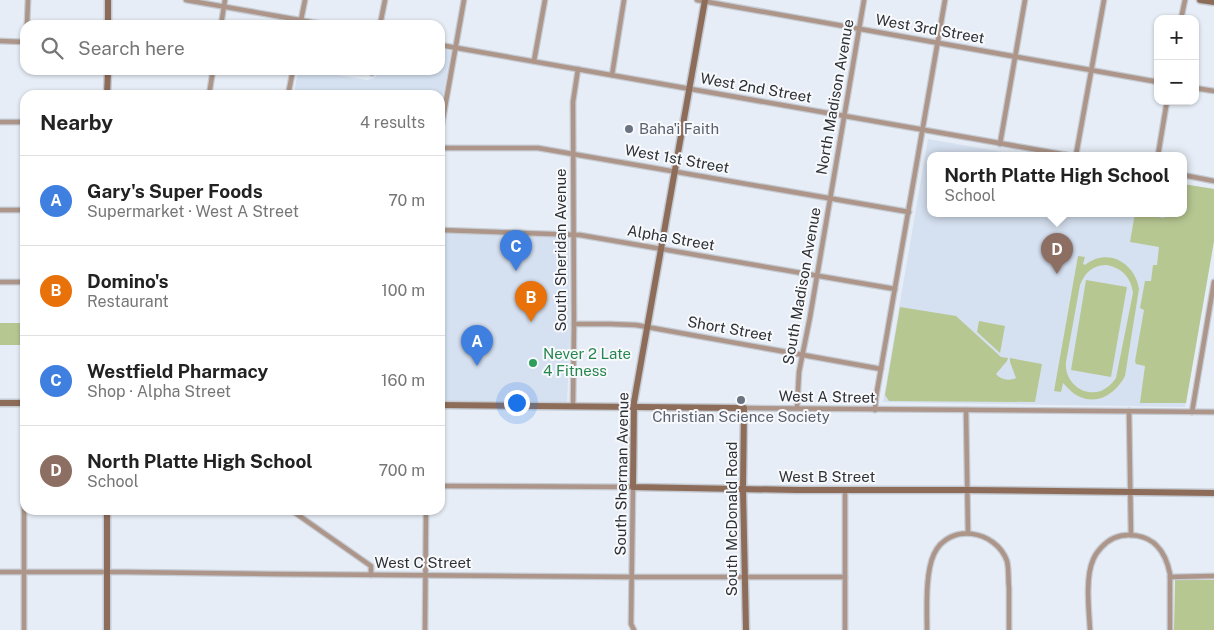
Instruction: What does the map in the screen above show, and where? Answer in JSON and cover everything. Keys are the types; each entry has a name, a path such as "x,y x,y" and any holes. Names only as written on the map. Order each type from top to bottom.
{"street":[{"path":"27,20 28,0"},
{"path":"108,0 108,20"},
{"path":"186,0 287,20"},
{"path":"221,20 225,0"},
{"path":"302,20 305,0"},
{"path":"381,20 384,0"},
{"path":"445,108 464,0"},
{"path":"534,61 544,0"},
{"path":"612,75 624,0"},
{"name":"West 3rd Street","path":"702,0 1154,81"},
{"name":"South Sherman Avenue","path":"634,630 631,624 634,407 690,88 702,0"},
{"name":"North Madison Avenue","path":"830,199 864,0"},
{"path":"875,410 945,0"},
{"path":"1000,144 1025,0"},
{"path":"1077,152 1104,0"},
{"path":"1182,15 1184,0"},
{"path":"1200,0 1214,2"},
{"path":"0,41 20,42"},
{"name":"West 2nd Street","path":"445,46 1049,152"},
{"name":"South Sheridan Avenue","path":"573,406 572,102 578,69"},
{"path":"108,75 108,90"},
{"path":"210,90 212,75"},
{"path":"289,90 292,75"},
{"path":"1199,89 1214,92"},
{"path":"1158,152 1166,105"},
{"path":"0,122 20,122"},
{"name":"West 1st Street","path":"445,148 538,148 909,212"},
{"path":"1187,176 1214,181"},
{"name":"South Madison Avenue","path":"797,408 799,372 830,199"},
{"path":"0,210 20,210"},
{"name":"Alpha Street","path":"445,230 580,235 895,289"},
{"path":"0,282 20,282"},
{"path":"1192,412 1214,282"},
{"name":"Short Street","path":"574,324 636,325 881,369"},
{"path":"0,403 20,403"},
{"name":"West A Street","path":"445,405 1214,412"},
{"name":"South McDonald Road","path":"744,408 743,489 746,630"},
{"path":"966,410 968,533"},
{"path":"1129,411 1131,535"},
{"name":"West B Street","path":"445,486 1214,492"},
{"path":"845,490 845,630"},
{"path":"24,515 24,630"},
{"path":"107,515 107,630"},
{"path":"298,515 371,566 371,575"},
{"path":"425,630 426,515"},
{"path":"927,630 929,574 934,553 948,539 968,533 976,534 992,541 999,548 1007,563 1009,630"},
{"path":"1090,630 1090,567 1094,558 1107,542 1114,538 1131,535 1149,540 1157,546 1168,565 1170,577 1170,630"},
{"name":"West C Street","path":"0,572 845,577"},
{"path":"1170,577 1214,576"}],"shaded area":[{"path":"445,50 451,51 444,90 295,90 297,75 338,75 367,80 377,75 445,75"},
{"path":"928,139 1003,152 927,152 927,217 1187,217 1187,185 1214,189 1214,241 1185,407 883,402"},
{"path":"445,233 558,237 569,240 570,336 567,402 445,401"}],"green space":[{"path":"1187,185 1214,189 1214,241 1186,403 1140,403 1145,366 1136,364 1135,361 1144,310 1140,308 1145,281 1151,281 1153,265 1157,265 1159,247 1130,242 1134,217 1187,217"},
{"path":"1078,256 1085,257 1083,264 1085,265 1103,258 1119,260 1132,272 1139,289 1125,376 1117,388 1099,399 1085,399 1078,396 1063,383 1061,392 1054,391","holes":["1107,265 1117,268 1125,274 1130,282 1133,293 1116,378 1101,391 1087,392 1071,381 1066,369 1066,362 1080,285 1087,273 1094,268"]},
{"path":"1086,280 1127,287 1111,377 1071,370"},
{"path":"900,307 956,316 1001,357 1008,358 996,374 1003,379 1016,378 1010,358 1042,364 1035,402 889,401 885,395"},
{"path":"979,321 1005,326 1000,353 977,332"},
{"path":"0,323 20,323 20,345 0,345"},
{"path":"1175,580 1214,580 1214,630 1174,630"}],"place":[{"name":"Baha'i Faith","path":"629,129"},
{"name":"Westfield Pharmacy","path":"516,271"},
{"name":"North Platte High School","path":"1057,274"},
{"name":"Domino's","path":"531,322"},
{"name":"Never 2 Late 4 Fitness","path":"533,363"},
{"name":"Gary's Super Foods","path":"477,366"},
{"name":"Christian Science Society","path":"741,400"}]}
